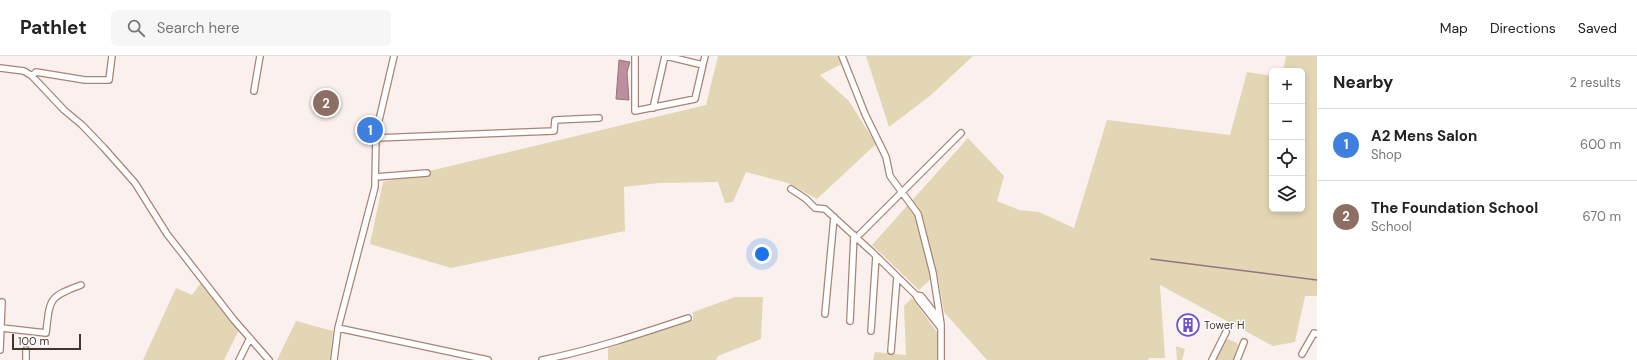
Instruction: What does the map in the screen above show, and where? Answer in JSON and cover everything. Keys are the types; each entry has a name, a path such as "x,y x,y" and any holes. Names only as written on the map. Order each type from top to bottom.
{"street":[{"path":"32,76 36,72 85,80 109,80 112,56"},
{"path":"254,91 260,56"},
{"path":"334,360 338,328 375,187 376,138 379,116 394,56"},
{"path":"635,56 635,111 694,99 705,56"},
{"path":"653,108 666,56 703,65"},
{"path":"842,56 865,114 886,157 890,176 918,214 933,273 941,328 941,360"},
{"path":"0,68 24,71 32,76 64,110 82,125 104,148 135,183 167,234 266,359"},
{"path":"376,138 554,131 555,120 599,118"},
{"path":"850,321 857,234 961,133"},
{"path":"375,177 427,173"},
{"path":"792,189 806,199 812,206 815,208 825,209 857,234 876,256 916,295 941,328"},
{"path":"825,314 834,217"},
{"path":"871,331 876,256"},
{"path":"891,351 898,277"},
{"path":"2,328 46,333 49,305 53,299 62,292 81,285"},
{"path":"916,295 921,296 940,321"},
{"path":"0,350 2,302"},
{"path":"542,360 629,337 688,318"},
{"path":"338,328 488,360"},
{"path":"1212,360 1226,332"},
{"path":"1302,354 1314,333 1317,334"},
{"path":"239,360 250,338"},
{"path":"1237,360 1244,342"},
{"path":"26,350 26,360"}],"shaded area":[{"path":"718,56 838,56 842,64 820,75 849,101 876,144 817,199 788,183 746,172 733,202 725,203 718,182 659,183 624,187 625,231 451,268 370,244 383,182 706,105"},
{"path":"866,56 973,56 931,95 889,127"},
{"path":"1286,56 1317,56 1317,296 1305,296 1295,342 1273,346 1160,285 1165,358 1149,358 1148,360 987,360 944,312 937,273 919,290 872,245 968,138 1004,176 997,201 1019,210 1039,212 1074,228 1107,120 1230,135 1247,72 1269,76 1269,212 1305,212 1305,68 1284,68"},
{"path":"619,60 630,62 627,72 629,100 616,99"},
{"path":"201,283 239,330 224,360 143,360 176,288 192,295"},
{"path":"735,297 763,297 761,339 718,356 716,360 608,360 608,348 693,320 693,312"},
{"path":"912,298 937,332 939,360 873,360 875,352 906,355 904,306"},
{"path":"296,321 333,331 330,360 277,360"},
{"path":"1228,339 1237,343 1238,345 1233,360 1215,360 1226,340"},
{"path":"1176,346 1185,349 1182,360 1177,360"}],"waterway":[{"path":"1151,259 1317,280"}],"place":[{"name":"The Foundation School","path":"326,103"},
{"name":"A2 Mens Salon","path":"370,130"},
{"name":"Tower H","path":"1188,325"}]}
